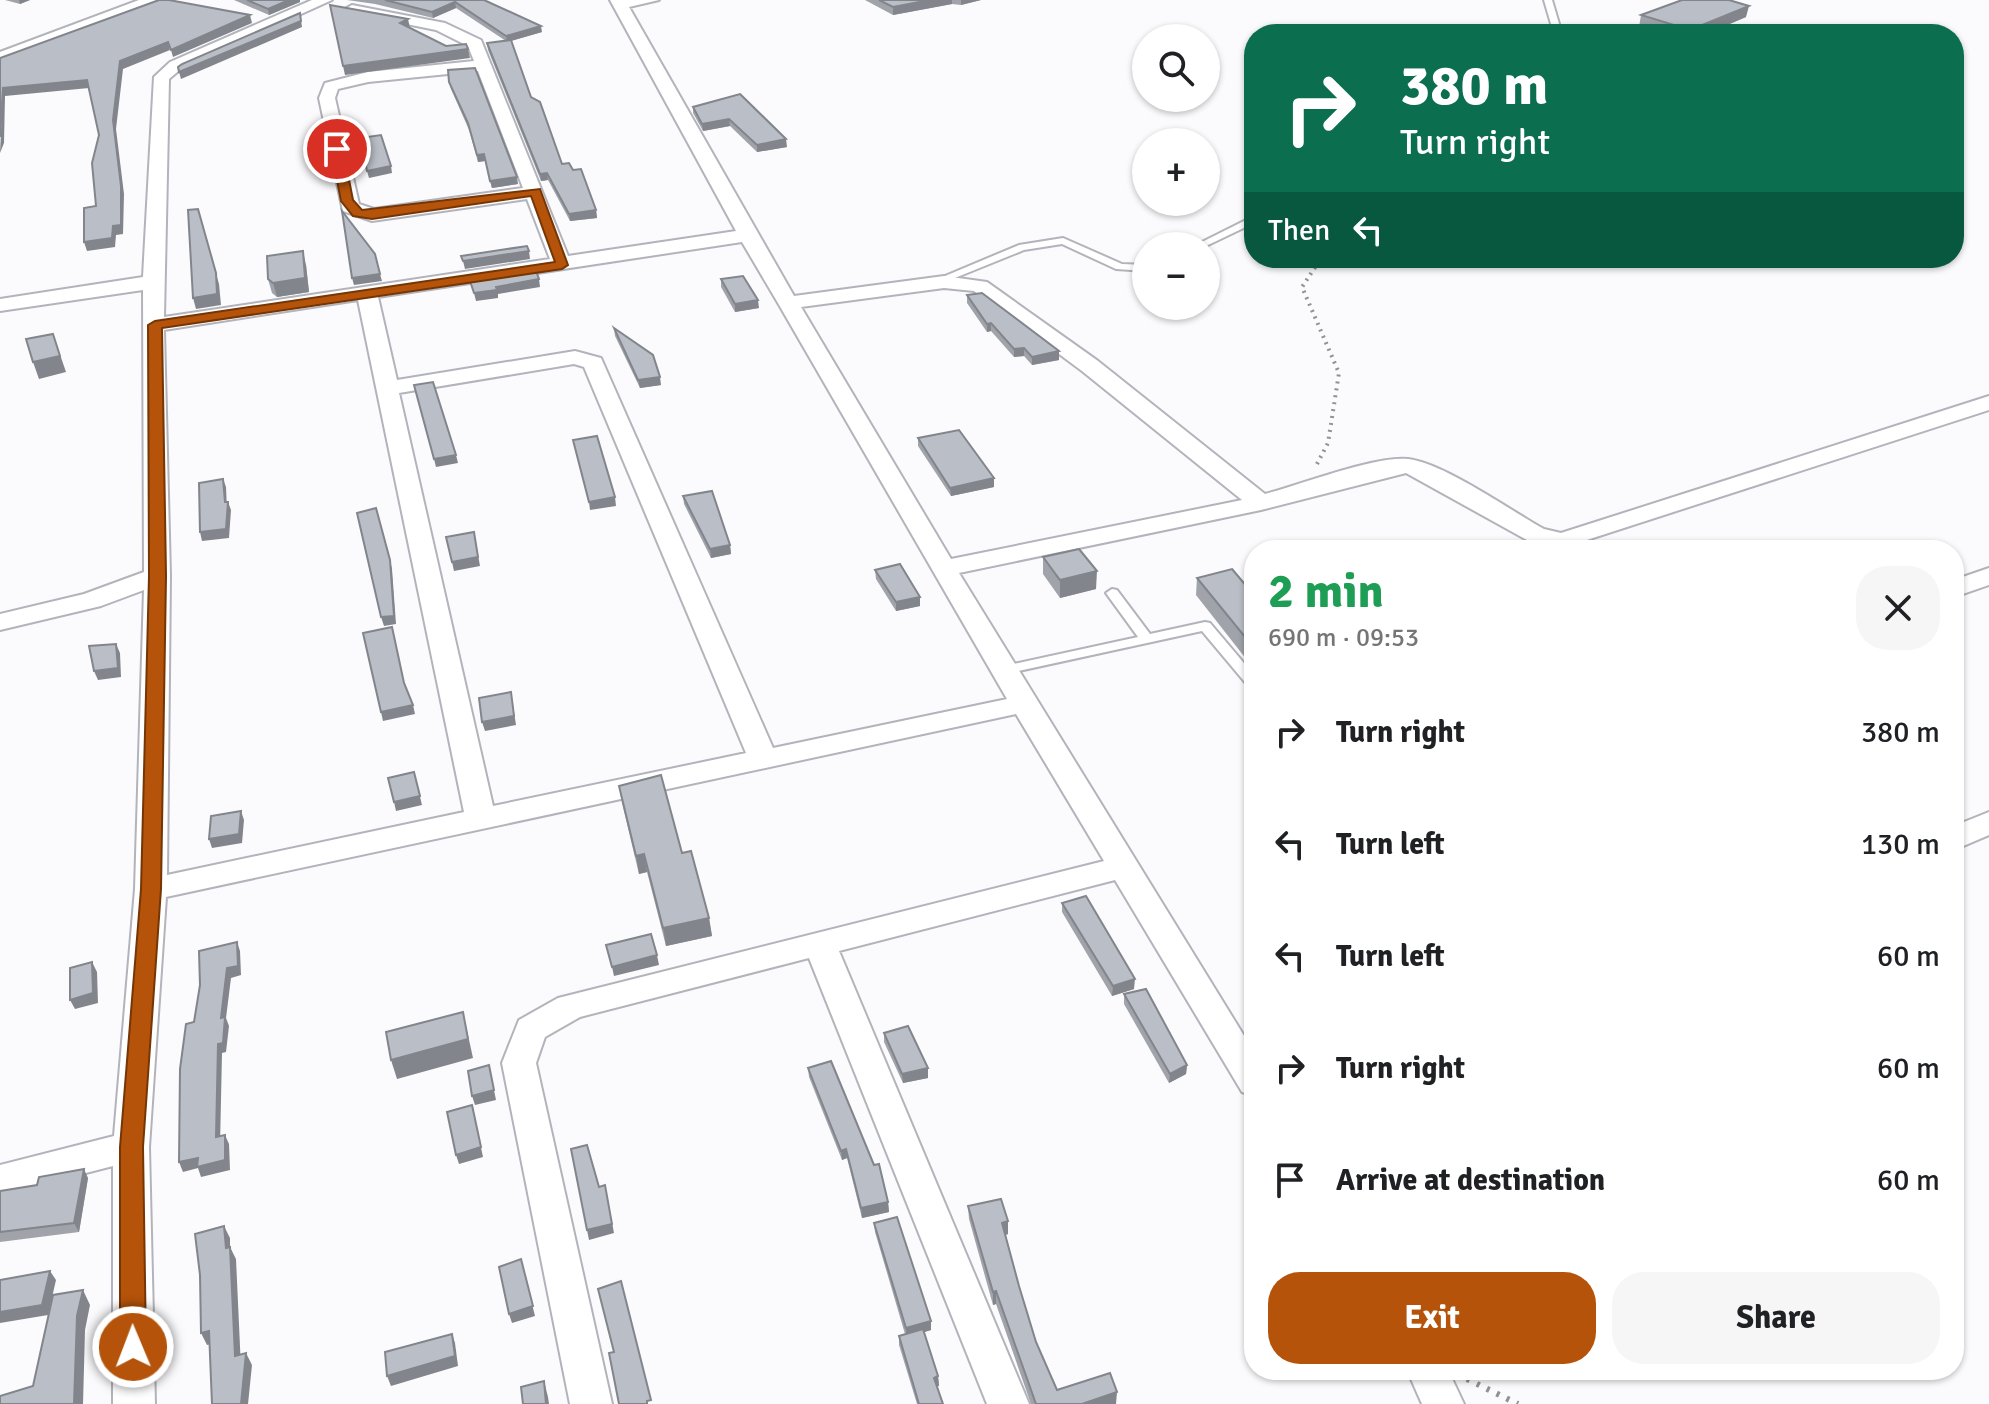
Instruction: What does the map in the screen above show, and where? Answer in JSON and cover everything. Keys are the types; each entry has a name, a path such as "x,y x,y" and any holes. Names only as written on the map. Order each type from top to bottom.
{"street":[{"path":"0,57 153,0"},
{"path":"652,0 619,2 748,235 1024,704 1244,1065"},
{"path":"134,1404 131,1147 151,889 157,576 153,282 162,77 176,65 322,2 453,30 475,43 536,192 562,265"},
{"path":"0,35 34,44"},
{"path":"485,65 368,77 331,86 327,98 350,207 372,215 536,192"},
{"path":"155,325 748,235"},
{"path":"0,305 153,282"},
{"path":"788,303 931,284 980,286 1090,366 1261,503"},
{"path":"367,294 481,821"},
{"path":"388,388 575,357 593,363 763,759"},
{"path":"1565,540 1989,403"},
{"path":"945,568 1261,503 1407,466 1423,471 1536,535 1558,540"},
{"path":"0,622 92,600 157,576"},
{"path":"1964,585 1989,576"},
{"path":"151,889 1024,704"},
{"path":"1964,834 1989,822"},
{"path":"591,1404 519,1063 531,1029 570,1007 1124,867"},
{"path":"820,944 1008,1404"},
{"path":"0,1180 131,1147"}],"lane":[{"path":"1548,0 1555,24"},
{"path":"1220,236 1244,224"},
{"path":"931,284 1022,247 1063,241 1120,267 1132,267"},
{"path":"1112,593 1147,639"},
{"path":"1005,670 1205,626 1244,672"}],"path":[{"path":"1300,492 1328,443 1339,373 1302,287 1315,268"},
{"path":"1444,1384 1518,1404"}],"building":[{"path":"159,0 250,15 171,50 168,42 120,61 113,120 121,186 121,225 113,226 112,238 84,242 84,208 96,206 92,163 99,135 87,80 3,88 0,137 0,58"},
{"path":"247,0 289,0 268,9"},
{"path":"385,0 484,0 541,26 506,36 455,2 432,12"},
{"path":"879,0 930,0 893,7"},
{"path":"1682,0 1729,0 1749,6 1705,24 1670,24 1641,15"},
{"path":"330,5 408,19 400,23 446,46 466,44 468,49 343,66"},
{"path":"300,13 301,21 179,72 178,67 182,64"},
{"path":"511,40 531,97 540,102 562,164 569,163 573,170 581,169 596,210 569,214 547,173 540,174 487,43"},
{"path":"475,68 517,177 490,181 484,154 477,155 468,123 449,82 448,70"},
{"path":"740,94 786,139 757,145 729,119 702,124 693,107"},
{"path":"381,135 391,166 367,171 360,138"},
{"path":"198,209 216,273 217,294 193,298 188,210"},
{"path":"342,211 375,254 380,274 352,278"},
{"path":"527,246 529,251 463,261 461,256"},
{"path":"303,251 305,278 273,283 268,279 267,256"},
{"path":"535,268 539,279 496,287 497,290 474,293 469,278"},
{"path":"743,276 758,300 735,304 721,279"},
{"path":"982,293 1059,351 1032,357 1024,348 1014,349 991,323 987,324 967,295"},
{"path":"614,328 653,355 660,377 638,380"},
{"path":"53,334 60,356 33,362 26,339"},
{"path":"433,382 456,455 434,459 414,385"},
{"path":"959,430 994,478 950,488 918,438"},
{"path":"597,436 615,497 589,502 573,440"},
{"path":"223,479 225,502 228,502 226,529 200,532 199,483"},
{"path":"712,491 730,545 710,549 683,496"},
{"path":"376,508 390,560 394,616 381,617 357,513"},
{"path":"474,532 478,557 452,562 446,537"},
{"path":"1079,549 1097,571 1060,580 1043,557"},
{"path":"900,564 920,597 896,602 875,570"},
{"path":"1232,569 1244,583 1244,636 1197,578"},
{"path":"392,627 404,683 413,705 381,712 363,633"},
{"path":"116,644 118,668 94,671 89,646"},
{"path":"511,692 514,716 482,722 479,698"},
{"path":"414,772 420,796 394,802 388,778"},
{"path":"661,775 682,853 691,851 709,918 663,928 644,854 636,856 619,786"},
{"path":"241,811 239,834 209,839 211,816"},
{"path":"1086,896 1135,979 1113,986 1062,903"},
{"path":"651,934 657,955 612,967 606,945"},
{"path":"237,942 238,966 227,968 221,1018 225,1017 223,1043 218,1044 216,1137 225,1135 225,1160 197,1167 198,1158 179,1162 180,1069 186,1024 194,1022 200,985 199,951"},
{"path":"92,962 93,993 70,1000 70,968"},
{"path":"1146,989 1187,1065 1170,1074 1124,994"},
{"path":"463,1012 468,1039 391,1060 386,1032"},
{"path":"908,1026 928,1068 902,1074 884,1033"},
{"path":"831,1061 874,1165 879,1164 888,1202 861,1208 846,1149 841,1151 808,1068"},
{"path":"489,1065 494,1090 472,1096 468,1071"},
{"path":"472,1105 481,1147 456,1155 447,1112"},
{"path":"587,1145 599,1187 605,1185 612,1224 587,1230 571,1149"},
{"path":"84,1169 74,1223 0,1232 0,1191 37,1185 39,1177"},
{"path":"1001,1199 1008,1221 1002,1223 1019,1286 1036,1342 1057,1390 1110,1373 1117,1392 1082,1404 1036,1404 996,1291 993,1292 968,1206"},
{"path":"897,1217 931,1321 906,1328 874,1223"},
{"path":"224,1226 226,1248 230,1247 235,1356 246,1353 241,1404 212,1404 209,1331 201,1333 200,1275 195,1234"},
{"path":"521,1259 533,1306 509,1314 499,1267"},
{"path":"50,1271 42,1305 0,1312 0,1280"},
{"path":"621,1281 651,1400 647,1404 619,1404 609,1353 614,1352 598,1289"},
{"path":"83,1290 77,1316 74,1404 0,1404 0,1396 33,1386 53,1295"},
{"path":"923,1329 943,1404 919,1404 899,1336"},
{"path":"452,1334 455,1356 387,1376 385,1352"},
{"path":"544,1381 546,1404 523,1404 521,1387"}],"route":[{"path":"133,1347 131,1147 151,889 157,576 155,325 562,265 536,192 372,215 358,213 347,201 337,149"}]}
